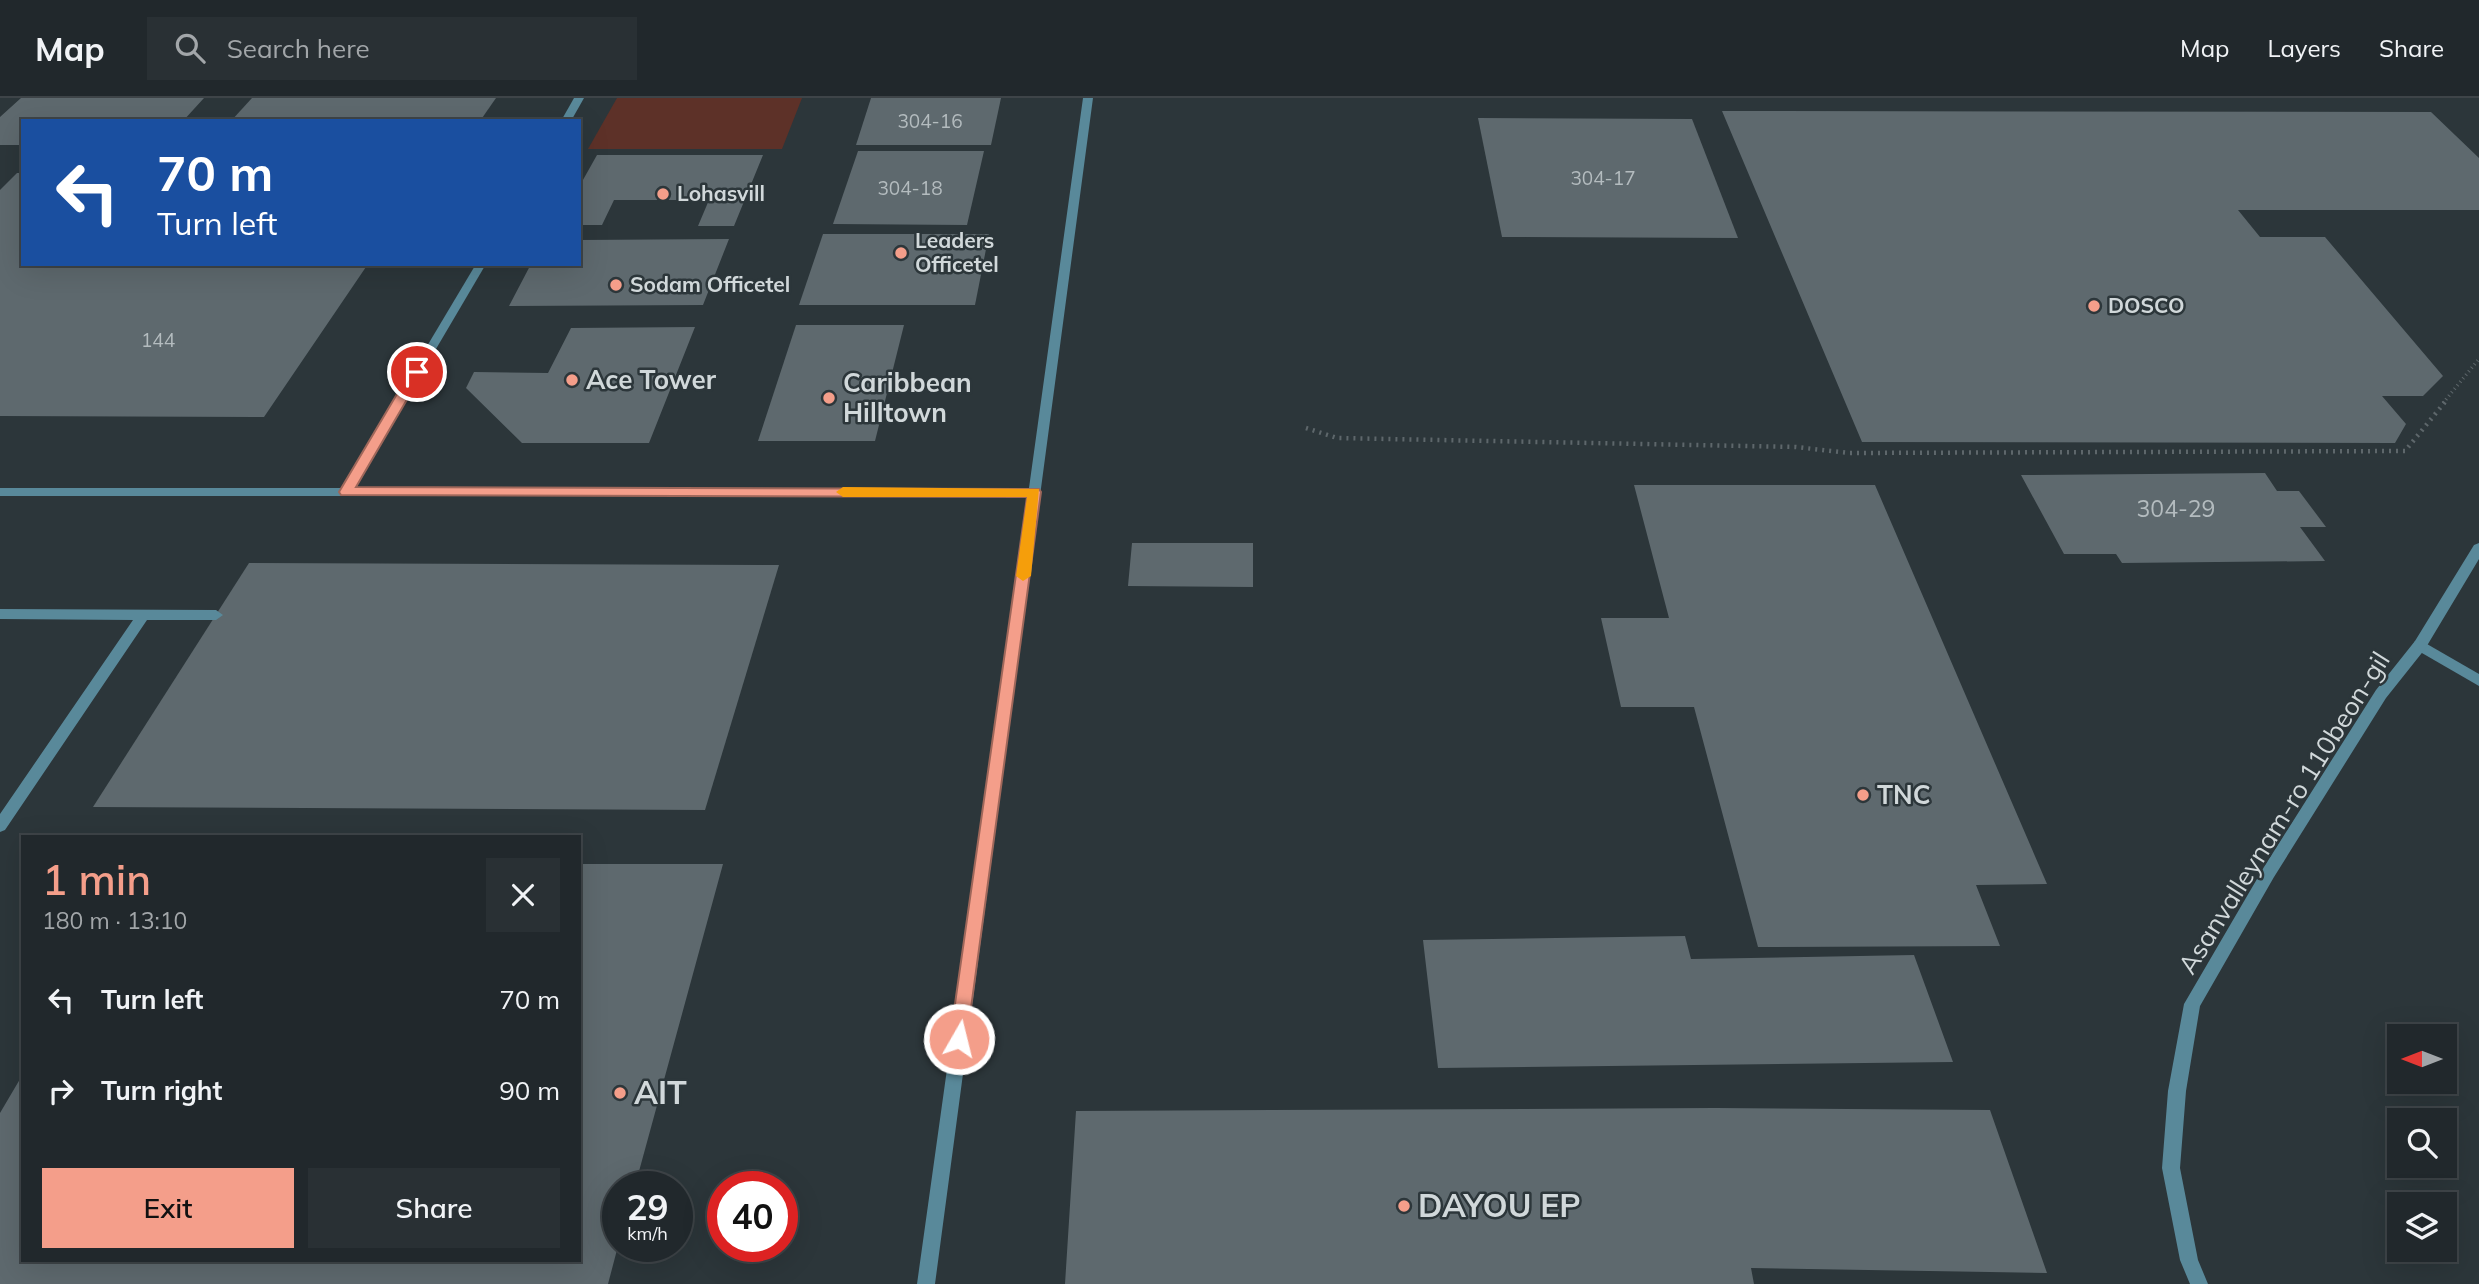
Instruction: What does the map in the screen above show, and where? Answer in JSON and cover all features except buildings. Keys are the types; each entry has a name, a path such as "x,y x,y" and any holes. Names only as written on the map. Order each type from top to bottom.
{"street":[{"path":"567,119 579,98"},
{"path":"926,1284 1088,98"},
{"path":"346,492 480,266"},
{"path":"0,492 1034,492"},
{"name":"Asanvalleynam-ro 110beon-gil","path":"2199,1284 2189,1260 2171,1168 2177,1091 2192,1004 2269,872 2381,694 2420,645 2479,548"},
{"path":"0,614 216,615"},
{"path":"0,826 143,615"},
{"path":"2420,645 2479,681"}],"path":[{"path":"1306,428 1337,438 1796,447 1849,453 2405,451 2479,359"}],"shaded area":[{"path":"617,98 802,98 782,149 588,149"}],"slow traffic":[{"path":"843,492 1034,492 1023,576"}],"place":[{"name":"Lohasvill","path":"663,194"},
{"name":"Leaders Officetel","path":"901,253"},
{"name":"Sodam Officetel","path":"616,285"},
{"name":"DOSCO","path":"2094,306"},
{"name":"Ace Tower","path":"572,380"},
{"name":"Caribbean Hilltown","path":"829,398"},
{"name":"TNC","path":"1863,795"},
{"name":"AIT","path":"620,1093"},
{"name":"DAYOU EP","path":"1404,1206"}],"route":[{"path":"417,372 346,492 1034,492 959,1039"}]}
